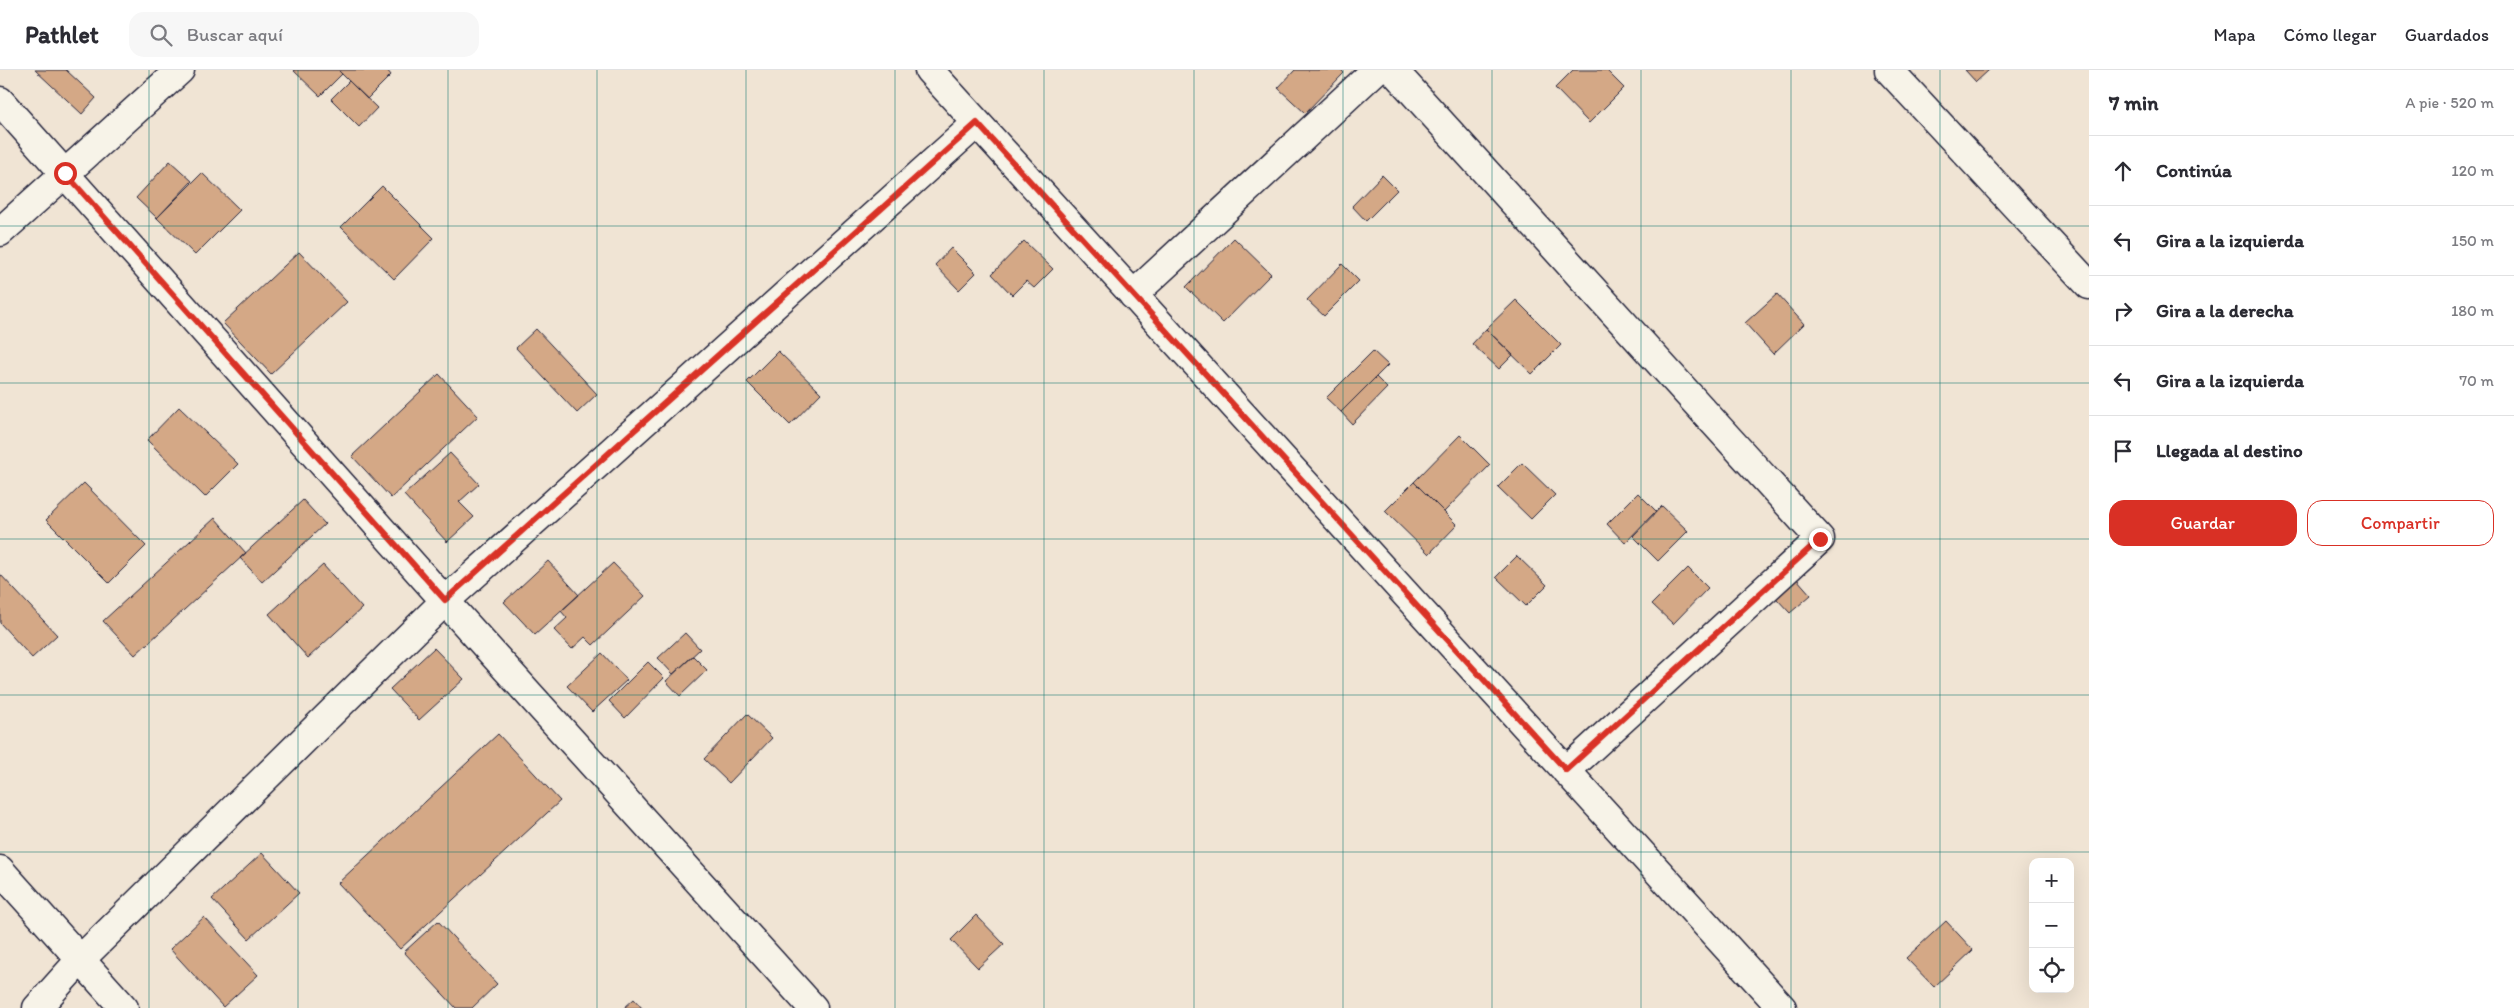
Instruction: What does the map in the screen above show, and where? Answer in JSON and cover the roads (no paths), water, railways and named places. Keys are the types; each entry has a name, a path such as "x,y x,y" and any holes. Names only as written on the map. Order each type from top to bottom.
{"street":[{"path":"0,232 180,70"},
{"path":"929,70 1782,1008"},
{"path":"1133,295 1376,70"},
{"path":"1393,70 1820,539 1566,770"},
{"path":"1889,70 2089,285"},
{"path":"0,101 445,600 813,1008"},
{"path":"38,1008 81,959 445,600 977,123"},
{"path":"0,870 124,1008"}]}
